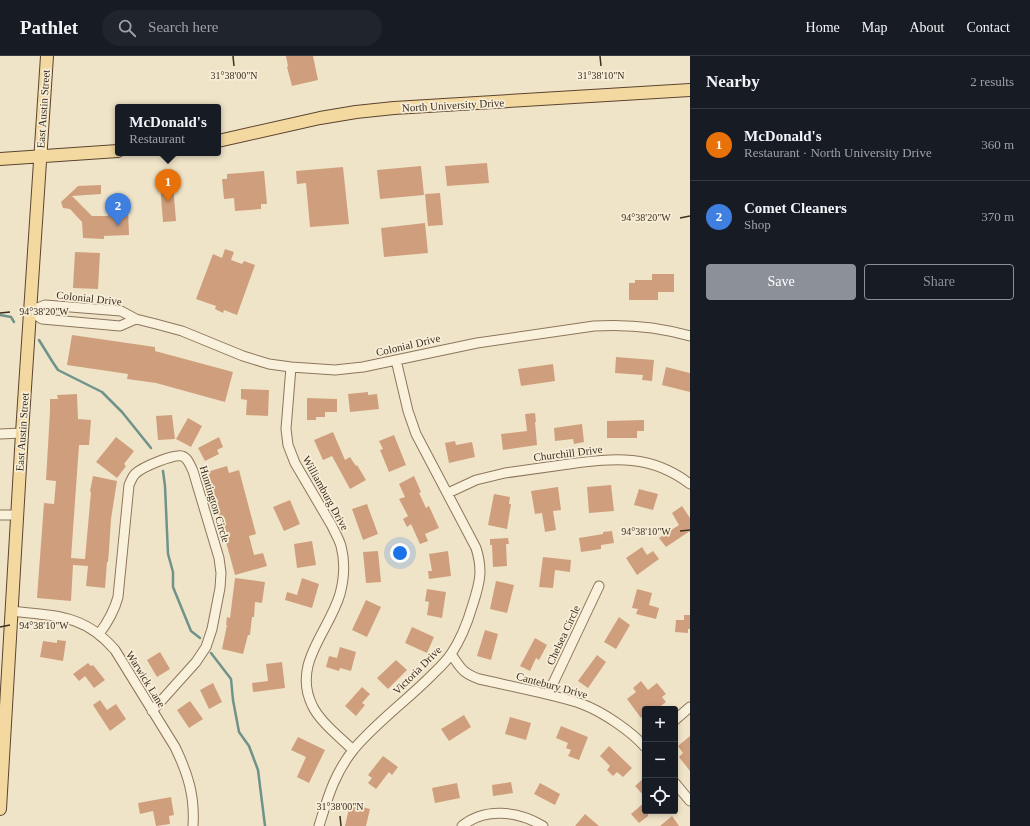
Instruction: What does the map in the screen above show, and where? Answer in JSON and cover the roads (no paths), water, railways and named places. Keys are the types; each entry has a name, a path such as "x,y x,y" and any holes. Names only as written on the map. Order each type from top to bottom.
{"main road":[{"name":"East Austin Street","path":"0,809 22,433 47,56"},
{"name":"North University Drive","path":"221,140 306,121 356,112 394,108 690,90"},
{"path":"0,159 115,151"}],"street":[{"name":"Colonial Drive","path":"30,311 45,305 121,311 136,319 182,331 239,354 269,364 323,369 363,368 477,342 594,326 608,325 640,327 690,336"},
{"name":"Colonial Drive","path":"30,311 42,319 120,326 136,319"},
{"name":"Victoria Drive","path":"319,826 335,778 353,750 380,722 423,684 451,654 468,620 479,583 479,558 476,548 423,449 412,423 396,360"},
{"name":"Williamburg Drive","path":"291,367 286,429 288,445 295,463 332,526 341,546 343,570 340,594 336,605 308,662 307,688 312,706 317,713 353,750"},
{"path":"0,434 22,433"},
{"name":"Huntington Circle","path":"99,634 113,612 118,597 129,485 132,478 140,470 148,466 173,456 182,456 190,464 193,471 219,558 221,573 220,588 212,629 202,654 152,711"},
{"name":"Churchill Drive","path":"448,494 476,480 493,476 612,460 637,460 648,463 675,473 690,484"},
{"path":"0,515 17,514"},
{"name":"Chelsea Circle","path":"548,694 599,586"},
{"name":"Warwick Lane","path":"11,611 66,618 82,624 99,634 115,650 175,747 186,771 192,794 194,810 193,826"},
{"name":"Cantebury Drive","path":"451,654 464,672 470,676 548,694 584,705 597,711 622,727 642,743"},
{"path":"678,717 690,707"},
{"path":"678,787 690,801"},
{"path":"462,826 472,819 504,813 523,816 543,826"}],"waterway":[{"path":"0,315 11,317 14,322"},
{"path":"39,340 58,370 102,392 122,412 151,448"},
{"path":"163,471 168,554 173,572 173,587 191,631 200,638"},
{"path":"211,653 231,679 239,732 249,746 258,770 265,826"}],"place":[{"name":"McDonald's","path":"168,202"},
{"name":"Comet Cleaners","path":"118,226"}]}
